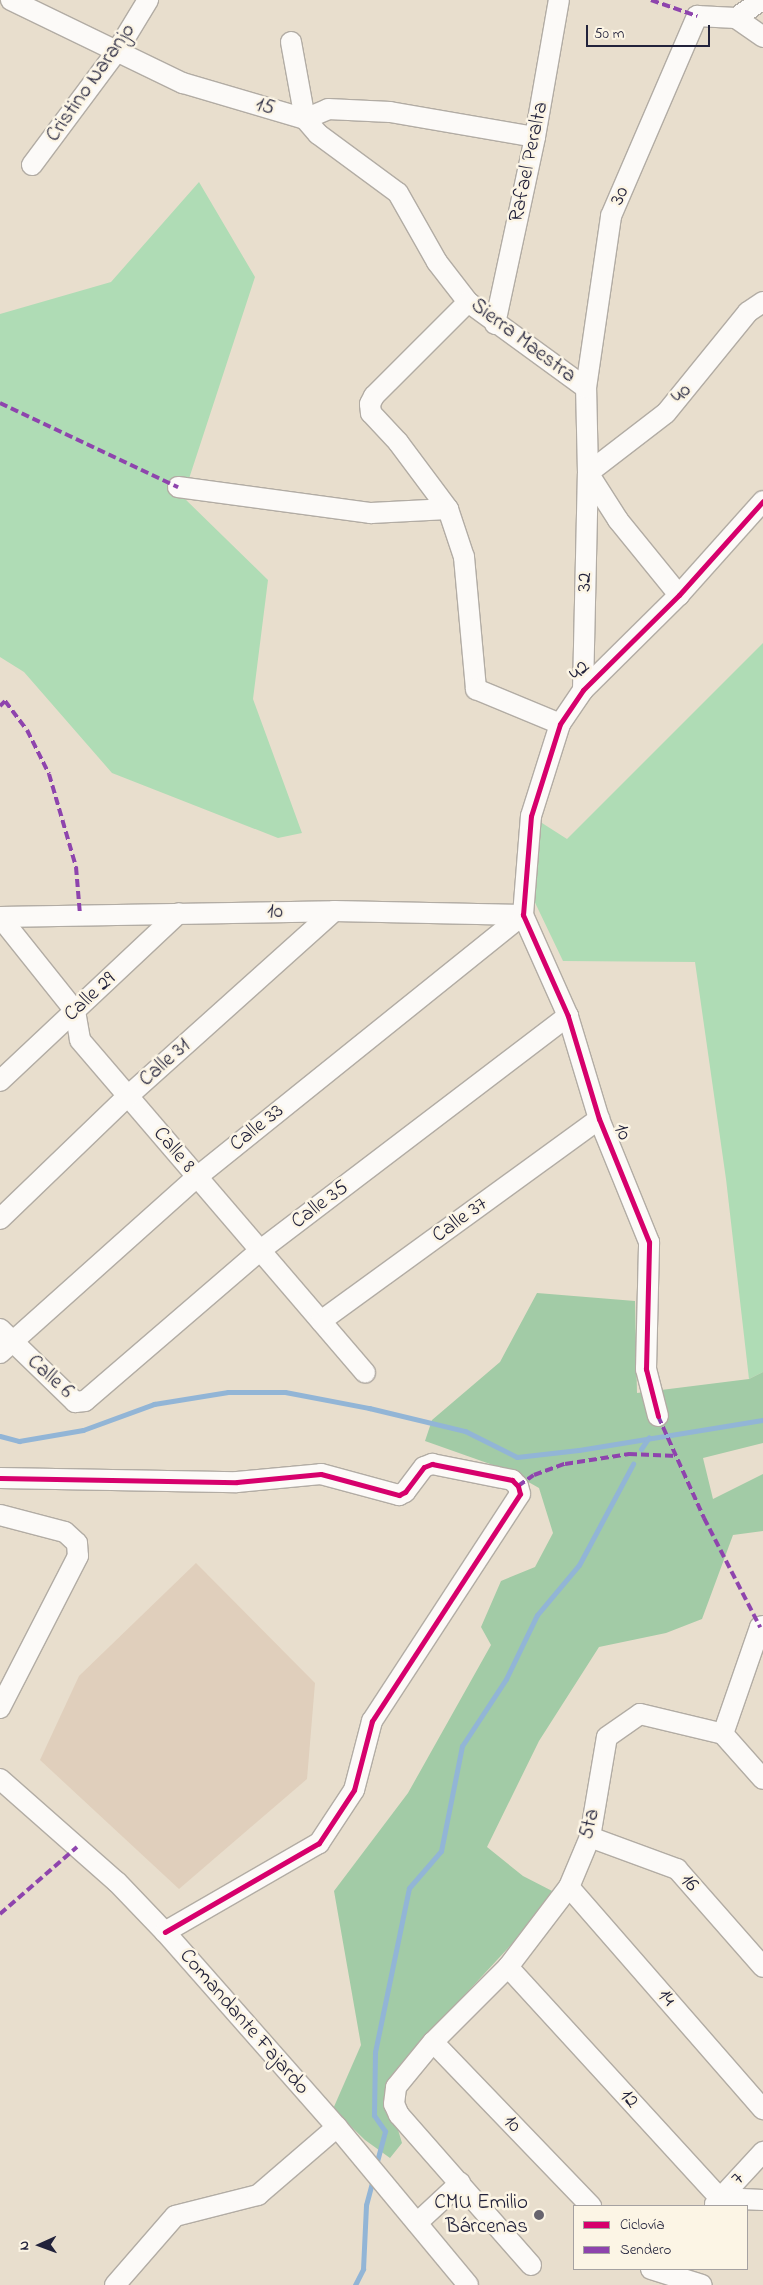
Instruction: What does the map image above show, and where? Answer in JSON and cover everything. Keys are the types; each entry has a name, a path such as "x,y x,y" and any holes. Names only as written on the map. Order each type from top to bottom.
{"street":[{"name":"15","path":"11,0 183,83 305,119"},
{"name":"Cristino Naranjo","path":"32,165 117,51 148,0"},
{"name":"Rafael Peralta","path":"495,324 535,137 559,0"},
{"path":"762,0 736,18 763,37"},
{"name":"30","path":"586,388 611,216 697,16 736,18"},
{"path":"291,42 305,119 328,109 390,112 535,137"},
{"name":"Sierra Maestra","path":"305,119 318,134 398,193 437,262 468,302 495,324 586,388 588,473"},
{"path":"468,302 370,404 371,413 398,442 448,510 464,557 476,689 560,724"},
{"name":"40","path":"588,473 666,413 748,312 763,302"},
{"path":"588,473 618,520 679,596"},
{"name":"32","path":"583,690 588,473"},
{"path":"178,487 371,513 448,510"},
{"name":"42","path":"523,915 532,816 560,724 583,690 679,596 763,501"},
{"name":"10","path":"0,917 334,911 523,915 568,1016 599,1119 649,1242 646,1369 658,1416"},
{"name":"Calle 31","path":"0,1218 128,1096 334,911"},
{"name":"Calle 29","path":"0,1081 179,913"},
{"name":"Calle 33","path":"4,1341 197,1176 523,915"},
{"name":"Calle 8","path":"0,917 74,1011 80,1040 262,1249 365,1373"},
{"name":"Calle 35","path":"80,1403 262,1249 568,1016"},
{"name":"Calle 37","path":"321,1321 599,1119"},
{"name":"Calle 6","path":"4,1341 80,1403"},
{"path":"0,1478 237,1482 321,1474 399,1495 405,1492 424,1467 432,1464 512,1480 518,1486 520,1494 372,1722 354,1790 319,1843 165,1932"},
{"path":"0,1515 65,1532 78,1543 78,1556 0,1708"},
{"path":"763,1626 760,1627 723,1734 763,1779"},
{"name":"5ta","path":"460,2183 399,2115 394,2104 396,2087 433,2042 508,1968 569,1887 590,1837 607,1737 640,1714 723,1734"},
{"name":"Comandante Fajardo","path":"0,1779 117,1882 165,1932 337,2127 468,2285"},
{"name":"16","path":"590,1837 677,1869 763,1967"},
{"name":"14","path":"569,1887 763,2109"},
{"name":"12","path":"508,1968 716,2202"},
{"name":"10","path":"433,2042 590,2205"},
{"path":"115,2285 175,2216 258,2194 337,2127"},
{"name":"7","path":"716,2202 763,2152"},
{"path":"417,2223 460,2183 531,2265"},
{"path":"716,2202 763,2200"},
{"path":"651,2273 702,2285"}],"shaded area":[{"path":"196,1563 315,1683 307,1779 179,1889 40,1760 79,1676"}],"green space":[{"path":"199,182 255,277 183,497 268,580 253,699 302,833 278,838 112,773 24,672 0,657 0,314 111,282"},
{"path":"763,643 763,1372 749,1379 726,1179 695,962 563,961 516,863 531,816 567,839"},
{"path":"537,1293 635,1301 637,1393 749,1379 763,1372 763,1443 703,1458 713,1499 763,1474 763,1531 733,1535 702,1619 666,1633 599,1647 539,1741 487,1847 523,1876 558,1894 398,2067 390,2103 402,2143 390,2158 365,2140 333,2109 361,2045 334,1891 408,1793 491,1645 481,1627 501,1581 535,1567 553,1533 539,1488 507,1470 425,1441 432,1420 500,1362"}],"waterway":[{"path":"0,1436 19,1441 83,1430 154,1404 228,1392 285,1392 369,1408 465,1431 517,1457 579,1450 763,1420"},
{"path":"641,1449 649,1437"},
{"path":"376,2165 385,2131 374,2115 375,2052 409,1888 441,1851 462,1746 506,1679 537,1615 579,1565 633,1464"},
{"path":"355,2285 363,2269 366,2205 373,2178"}],"marked path":[{"path":"651,0 697,16"},
{"path":"0,403 178,487"},
{"path":"0,706 5,701 27,730 49,774 76,867 80,915"},
{"path":"658,1416 704,1518 760,1627"},
{"path":"518,1486 534,1475 565,1464 629,1454 677,1456"},
{"path":"0,1914 77,1847"}],"cycle path":[{"path":"658,1416 646,1369 649,1242 599,1119 568,1016 523,915 531,816 560,724 583,690 679,595 763,501"},
{"path":"0,1478 237,1482 321,1474 399,1495 405,1492 424,1467 432,1464 512,1480 518,1486 520,1494 372,1721 354,1790 319,1843 165,1932"}],"place":[{"name":"CMU Emilio Bárcenas","path":"539,2215"}]}
